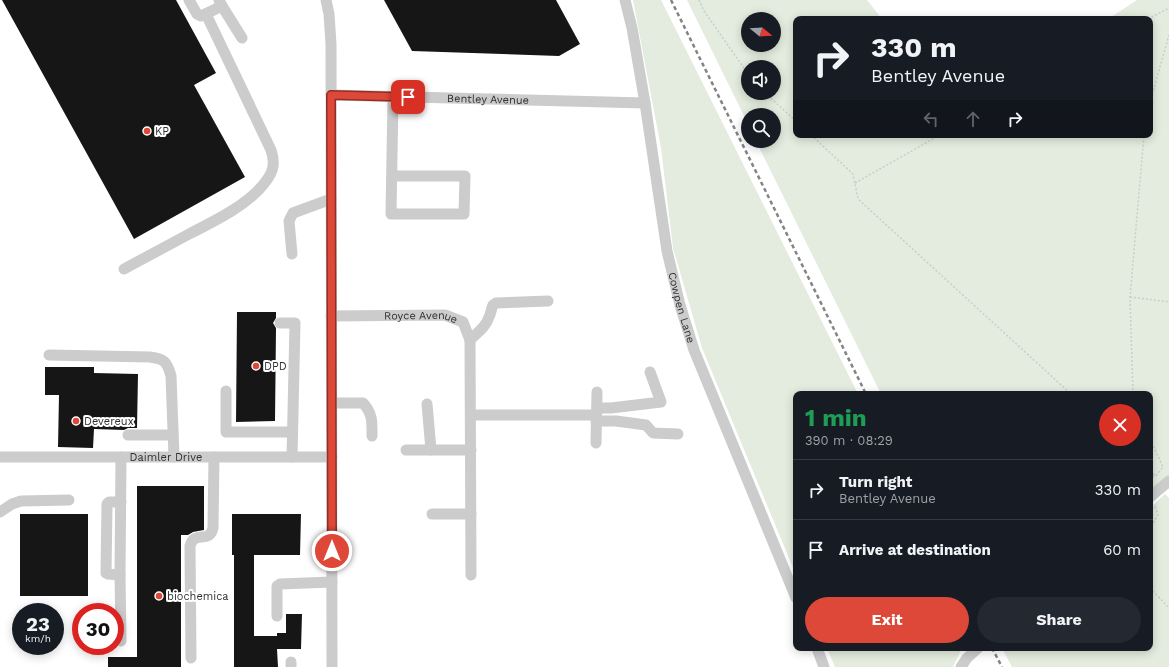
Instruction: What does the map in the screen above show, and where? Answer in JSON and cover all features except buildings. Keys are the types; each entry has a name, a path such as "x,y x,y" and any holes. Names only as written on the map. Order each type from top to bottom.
{"street":[{"path":"189,0 197,14 201,16 220,3 242,38"},
{"path":"326,0 329,14 331,44 332,667"},
{"name":"Cowpen Lane","path":"625,0 632,28 645,103 667,251 680,305 697,357 793,591"},
{"path":"124,269 213,222 246,201 267,181 272,169 274,158 271,150 206,14"},
{"name":"Bentley Avenue","path":"331,95 645,103"},
{"path":"392,176 464,176 464,214 391,214 393,97"},
{"path":"292,254 289,221 293,213 331,198"},
{"path":"470,340 487,322 493,305 496,303 548,301"},
{"name":"Royce Avenue","path":"331,316 445,315 463,322 470,340 471,575"},
{"path":"280,323 295,323 292,457"},
{"path":"49,355 150,357 161,359 168,367 171,376 174,457"},
{"path":"596,415 611,408 661,402 650,372"},
{"path":"226,391 226,432 292,432"},
{"path":"596,443 597,392"},
{"path":"332,403 363,403 372,416 372,436"},
{"path":"428,404 431,450"},
{"path":"471,415 596,415 616,422 646,425 654,432 678,434"},
{"path":"128,435 173,435"},
{"path":"406,450 471,450"},
{"name":"Daimler Drive","path":"0,457 332,457"},
{"path":"121,457 121,603"},
{"path":"191,658 190,546 195,538 208,536 212,533 214,457"},
{"path":"1153,495 1167,485"},
{"path":"0,512 12,504 21,501 69,500"},
{"path":"432,514 471,514"},
{"path":"277,616 277,586 280,584 332,582"},
{"path":"818,651 824,667"},
{"path":"961,667 967,658 975,651"}],"path":[{"path":"699,0 704,11 741,64"},
{"path":"1153,16 1169,8"},
{"path":"1153,91 1169,35"},
{"path":"773,100 793,118"},
{"path":"814,138 853,174 858,199 1068,391"},
{"path":"855,183 935,138"},
{"path":"1133,391 1130,297 1144,138"},
{"path":"1130,297 1169,302"},
{"path":"1153,445 1163,467 1156,476 1153,476"},
{"path":"1153,504 1158,515 1153,523"},
{"path":"1153,591 1169,608"}],"shaded area":[{"path":"633,0 661,0 856,391 793,391 793,568 702,348 673,248 661,148"},
{"path":"687,0 867,0 880,16 793,16 793,138 1153,138 1153,16 1113,16 1137,0 1169,0 1169,476 1153,489 1153,391 880,391 759,148 781,148 781,108 741,108 741,110"},
{"path":"1165,494 1169,498 1169,667 1012,667 1004,651 1153,651 1153,505"},
{"path":"828,651 961,651 953,667 835,667"}],"railway":[{"path":"671,0 865,391"},
{"path":"994,651 1002,667"}],"place":[{"name":"KP","path":"147,131"},
{"name":"DPD","path":"256,366"},
{"name":"Devereux","path":"76,421"},
{"name":"biochemica","path":"159,596"}],"route":[{"path":"332,551 331,95 408,97"}]}
